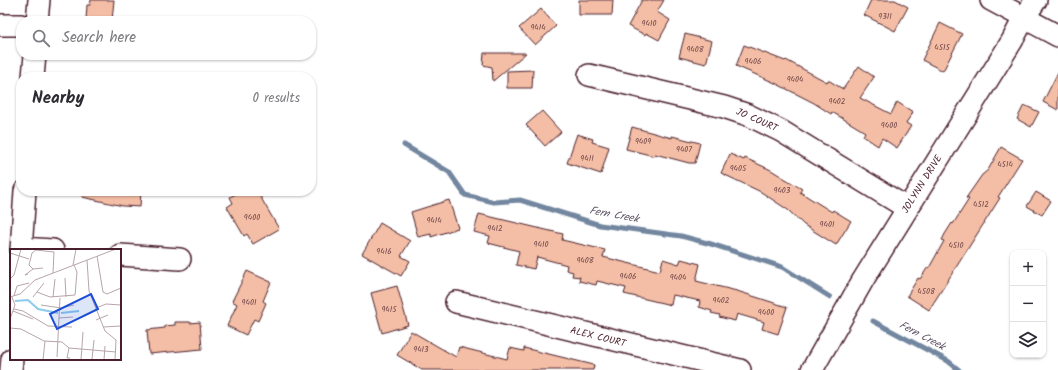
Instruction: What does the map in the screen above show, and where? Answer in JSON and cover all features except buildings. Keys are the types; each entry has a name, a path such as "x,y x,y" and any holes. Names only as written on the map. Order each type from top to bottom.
{"street":[{"path":"37,16 39,0"},
{"path":"991,0 1058,36"},
{"name":"JOLYNN DRIVE","path":"812,370 863,280 1036,0"},
{"path":"0,25 16,25"},
{"path":"33,72 35,60"},
{"name":"JO COURT","path":"589,75 724,107 748,115 781,131 907,208"},
{"path":"21,249 25,196"},
{"path":"121,255 180,259"},
{"name":"ALEX COURT","path":"456,302 740,370"},
{"path":"11,370 12,360"}],"waterway":[{"name":"Fern Creek","path":"404,145 449,172 465,195 494,202 520,200 600,225 681,236 711,244 782,267 830,297"},
{"name":"Fern Creek","path":"873,321 948,361 959,370"}]}
